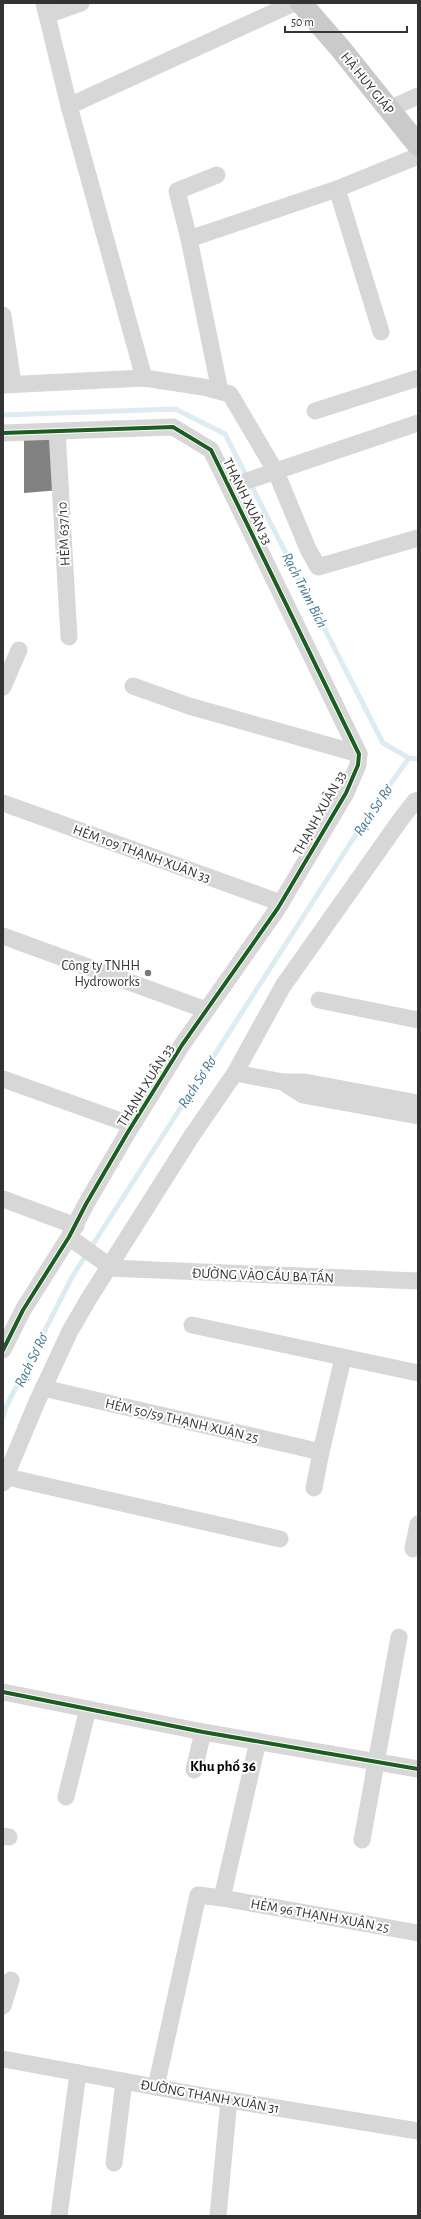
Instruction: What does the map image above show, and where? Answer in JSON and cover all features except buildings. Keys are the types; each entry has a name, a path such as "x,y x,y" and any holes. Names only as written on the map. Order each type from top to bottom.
{"main road":[{"name":"HÀ HUY GIÁP","path":"301,3 418,145"}],"street":[{"path":"81,3 45,9 69,106 144,378"},
{"path":"69,106 294,3"},
{"path":"389,108 418,96"},
{"path":"189,239 337,189 418,156"},
{"path":"217,175 177,191 189,239 220,391"},
{"path":"337,189 380,332"},
{"path":"3,315 8,385 144,378 203,387 230,394 276,472 308,549 318,567 418,538"},
{"path":"315,411 418,378"},
{"path":"229,487 418,422"},
{"name":"THẠNH XUÂN 33","path":"3,433 173,427 211,450 359,754 358,765 346,793 281,903 206,1010 132,1125 86,1204 73,1232 23,1310 3,1350"},
{"name":"HẺM 637/10","path":"57,431 69,637"},
{"path":"3,687 19,650"},
{"path":"133,686 189,706 359,754"},
{"path":"280,1539 5,1480 43,1388 70,1331 108,1268 187,1143 235,1073 284,986 417,802"},
{"name":"HẺM 109 THẠNH XUÂN 33","path":"3,803 281,903"},
{"path":"3,936 206,1010"},
{"path":"319,1000 418,1020"},
{"path":"235,1073 283,1082 305,1082 418,1103"},
{"path":"3,1079 132,1125"},
{"path":"283,1082 303,1095 418,1116"},
{"path":"3,1199 73,1232 105,1263 108,1268"},
{"name":"ĐƯỜNG VÀO CẦU BA TẤN","path":"108,1268 418,1281"},
{"path":"192,1325 418,1373"},
{"path":"314,1488 343,1358"},
{"name":"HẺM 50/59 THẠNH XUÂN 25","path":"43,1388 321,1452"},
{"path":"413,1549 418,1524"},
{"path":"362,1840 399,1637"},
{"path":"3,1692 204,1732 418,1769"},
{"path":"66,1796 88,1709"},
{"path":"194,1770 204,1732"},
{"path":"222,1898 258,1741"},
{"name":"HẺM 96 THẠNH XUÂN 25","path":"156,2087 198,1895 418,1933"},
{"path":"3,2006 11,1980"},
{"name":"ĐƯỜNG THẠNH XUÂN 31","path":"3,2059 229,2100 418,2131"},
{"path":"59,2216 78,2073"},
{"path":"114,2163 124,2081"},
{"path":"218,2216 229,2100"}],"waterway":[{"name":"Rạch Trùm Bích","path":"3,415 175,409 225,434 383,743 409,758 418,759"},
{"name":"Rạch Sơ Rơ","path":"3,1417 6,1407 72,1277 373,808 409,758"}],"cycle path":[{"path":"3,433 173,427 211,450 359,754 358,765 346,793 278,908 182,1045 128,1132 86,1204 69,1237 23,1310 3,1350"},
{"path":"3,1692 203,1732 418,1769"}],"place":[{"name":"Công ty TNHH Hydroworks","path":"148,973"}],"district":[{"name":"Khu phố 36","path":"223,1766"}]}
